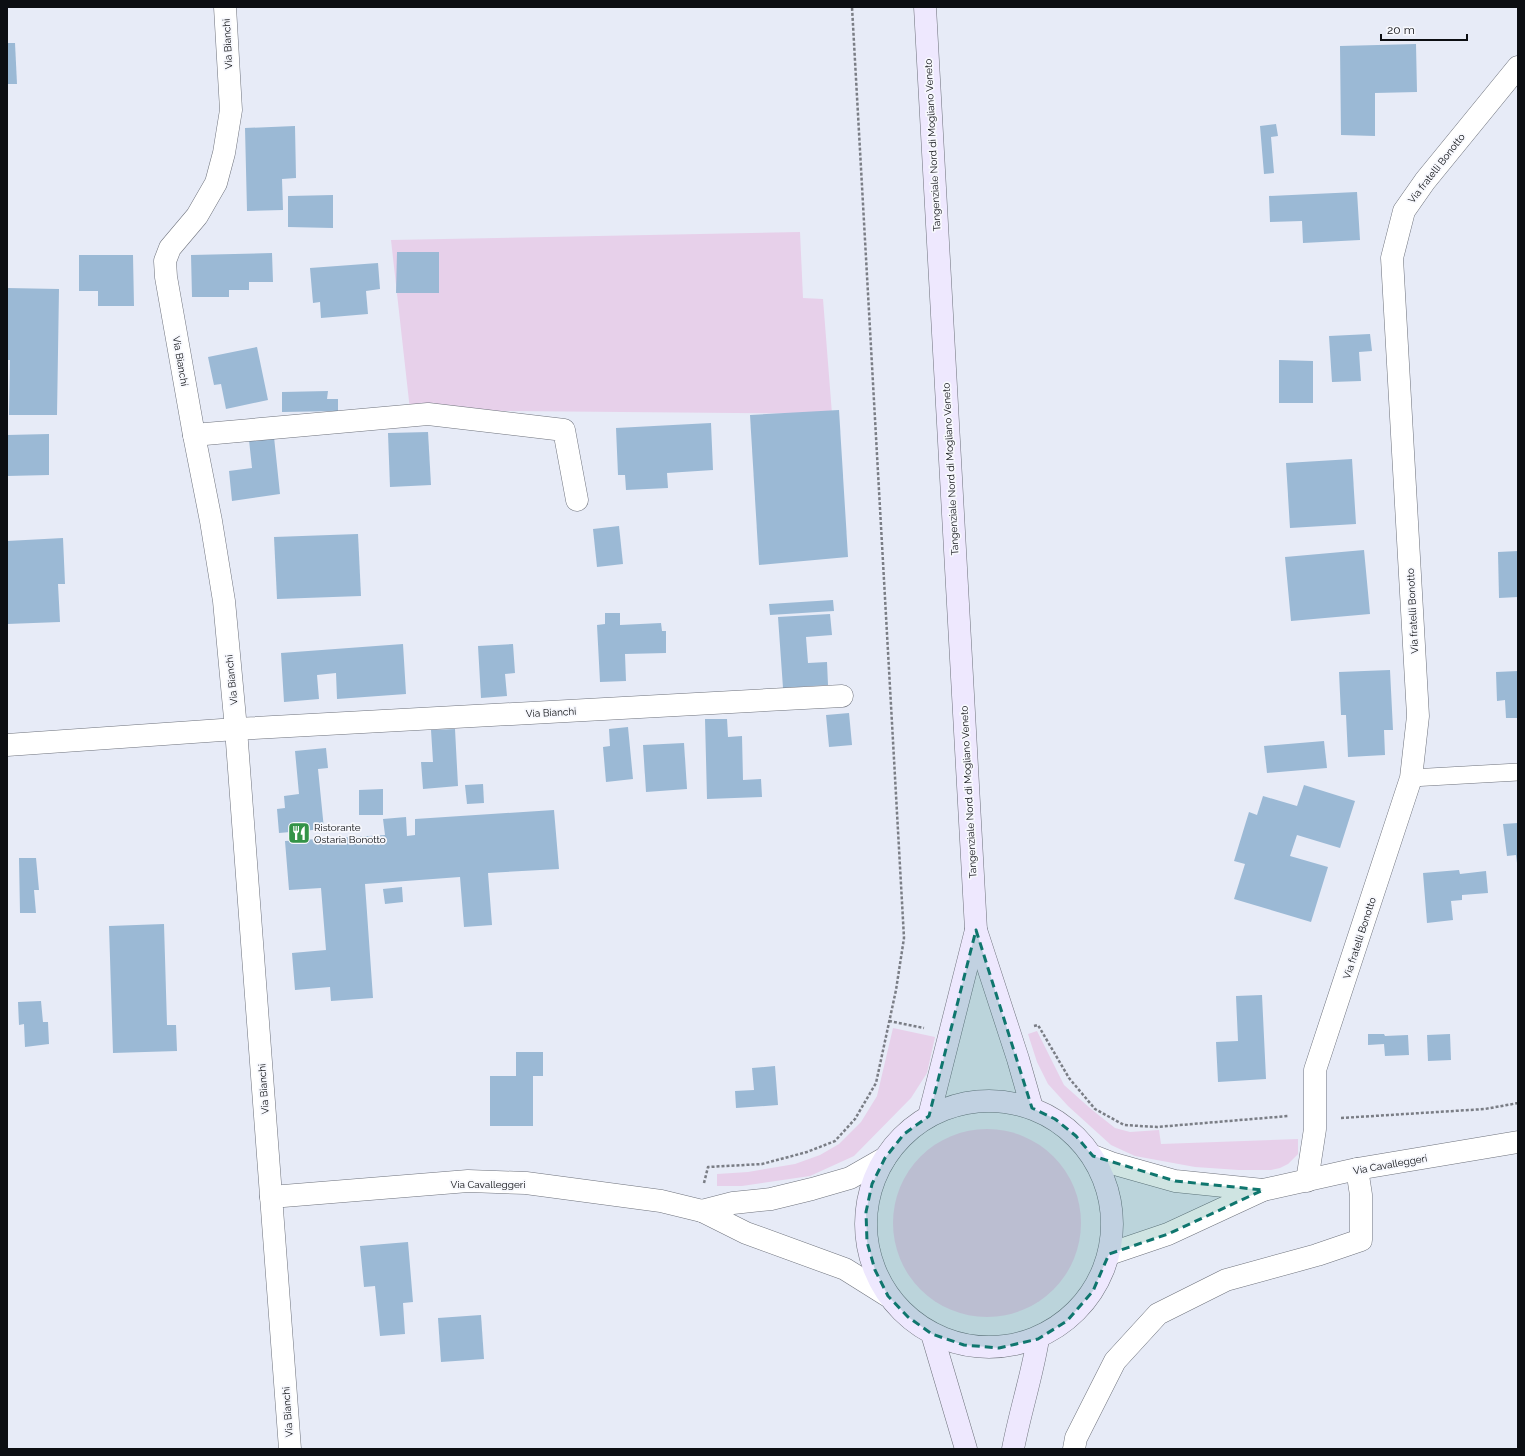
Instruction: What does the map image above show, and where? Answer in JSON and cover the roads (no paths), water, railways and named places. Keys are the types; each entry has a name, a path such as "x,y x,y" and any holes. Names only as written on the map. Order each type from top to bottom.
{"main road":[{"name":"Tangenziale Nord di Mogliano Veneto","path":"925,7 976,930"},
{"path":"976,930 1018,1059 1032,1108"},
{"path":"929,1116 976,930"},
{"path":"979,1100 1006,1101 1032,1108 1055,1119 1076,1136 1093,1156 1107,1187 1113,1220 1109,1254 1093,1291 1067,1321 1038,1339 998,1348 964,1345 932,1334 908,1317 888,1296 875,1270 867,1242 866,1212 872,1184 885,1158 904,1134 929,1116 953,1105 979,1100"},
{"path":"932,1334 966,1449"},
{"path":"1013,1449 1038,1339"}],"street":[{"name":"Via Bianchi","path":"226,7 231,110 224,153 216,183 197,216 170,248 165,261 166,277 211,521 224,601 236,729 290,1449"},
{"name":"Via fratelli Bonotto","path":"1307,1181 1315,1129 1315,1070 1412,778 1418,716 1392,258 1404,211 1425,181 1518,67"},
{"path":"194,435 428,414 564,430 577,500"},
{"name":"Via Bianchi","path":"7,745 236,729 842,696"},
{"name":"Via Cavalleggeri","path":"1263,1190 1357,1169 1518,1142"},
{"path":"1093,1156 1110,1163 1175,1181 1263,1190"},
{"path":"702,1211 733,1202 771,1199 820,1187 850,1178 885,1158"},
{"path":"1074,1449 1076,1438 1115,1361 1158,1314 1226,1280 1361,1240 1361,1195 1357,1169"},
{"name":"Via Cavalleggeri","path":"272,1197 476,1182 526,1184 661,1201 702,1211 746,1233 845,1269 888,1296"},
{"path":"1109,1254 1168,1234 1263,1190"}],"lane":[{"path":"1412,778 1518,772"}],"place":[{"name":"Ristorante Ostaria Bonotto","path":"299,833"}]}
